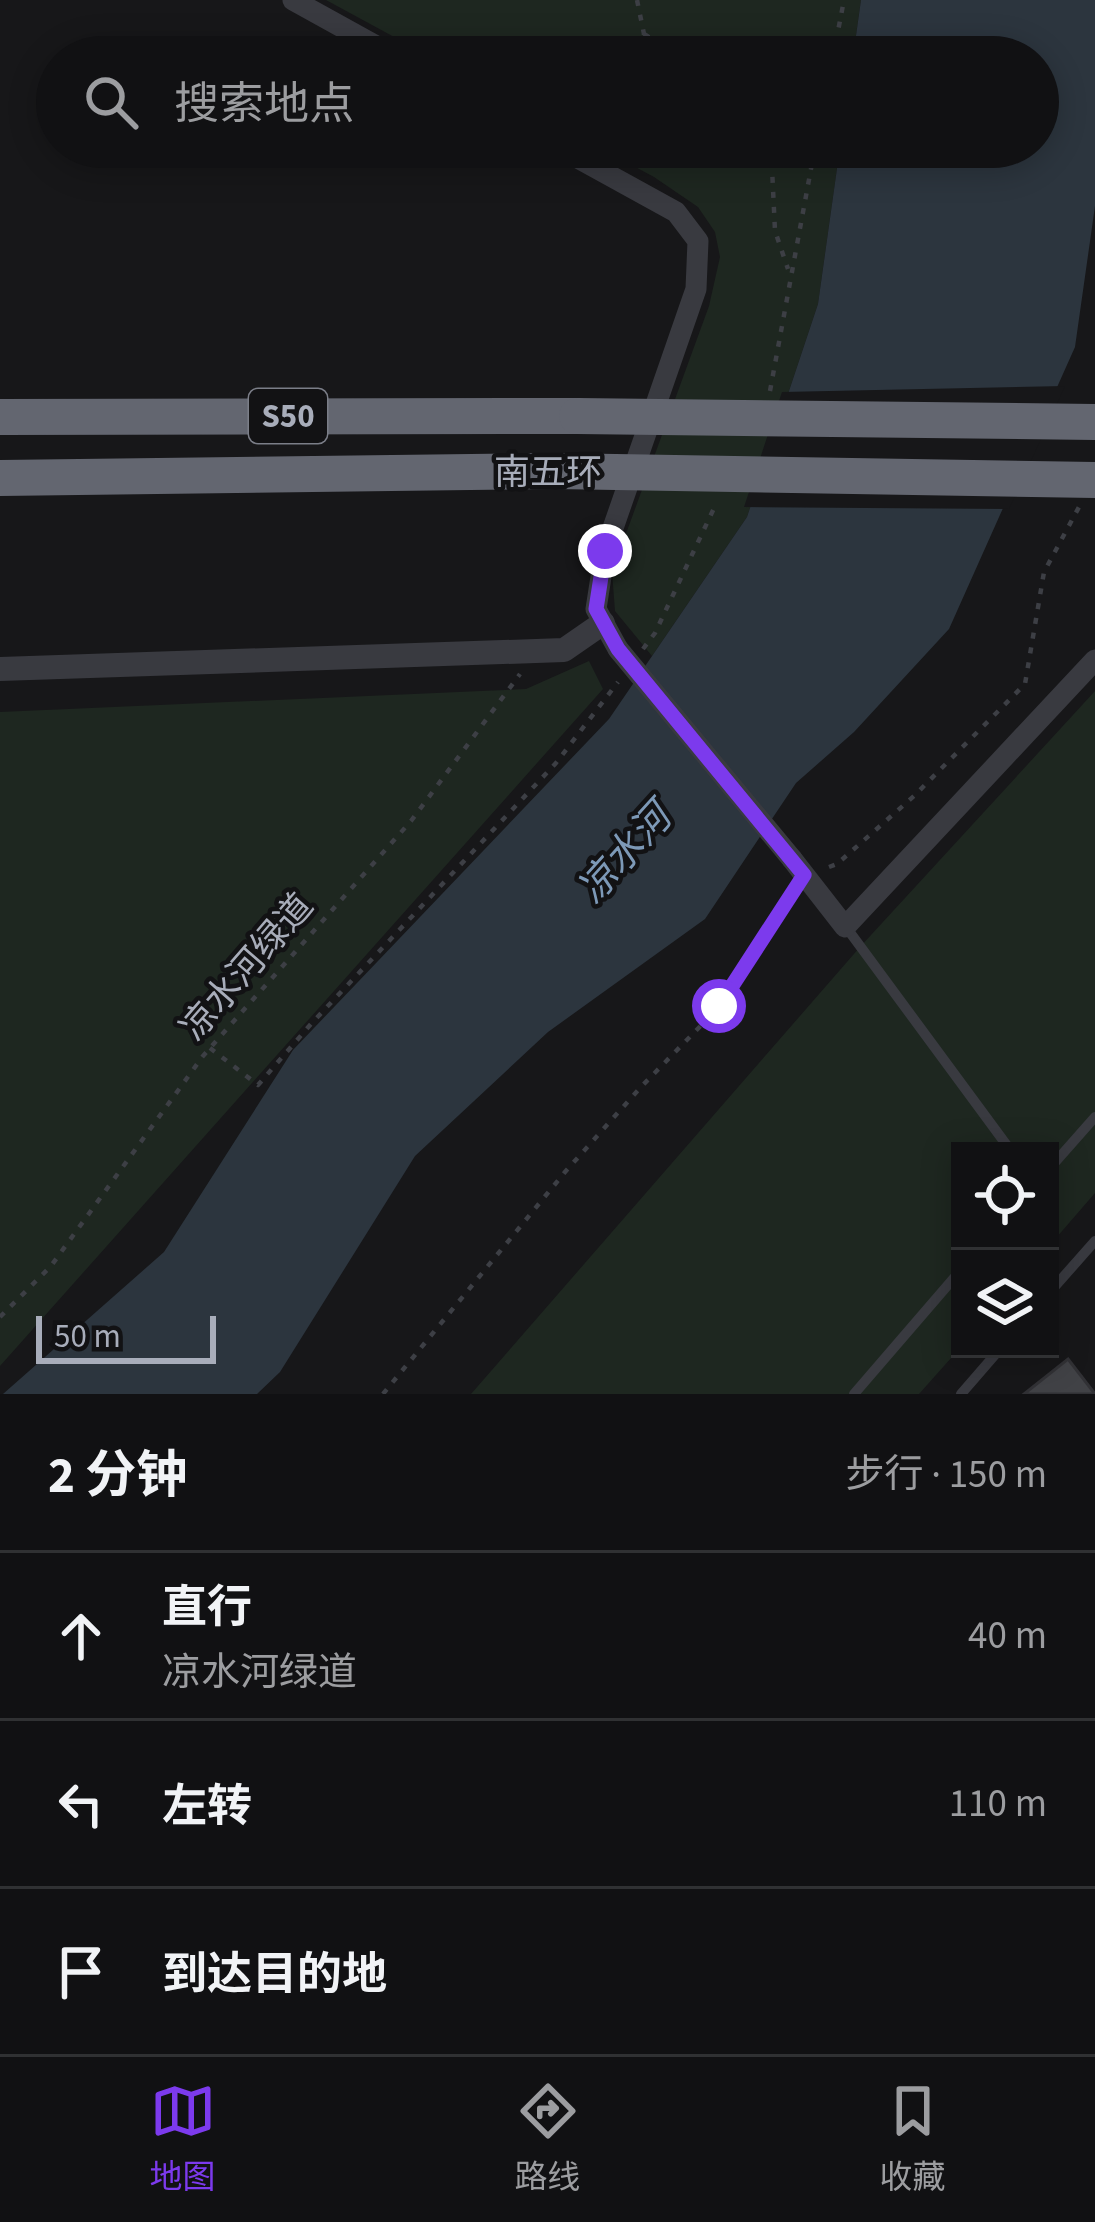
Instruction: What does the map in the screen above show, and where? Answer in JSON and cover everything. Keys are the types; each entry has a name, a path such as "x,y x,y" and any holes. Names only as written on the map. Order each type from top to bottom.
{"highway":[{"name":"南五环","path":"0,416 1095,422"},
{"name":"南五环","path":"5,478 556,471 1090,488"}],"street":[{"path":"293,0 358,36"},
{"path":"596,168 676,212 698,241 696,289 605,551 596,609 628,657 845,927 1095,660"},
{"path":"0,669 564,650 603,623"}],"lane":[{"path":"845,927 1004,1142"},
{"path":"1059,1158 1095,1117"},
{"path":"1059,1282 1095,1241"},
{"path":"854,1394 951,1281"},
{"path":"961,1394 992,1358"}],"path":[{"path":"637,0 647,36"},
{"path":"837,36 844,0"},
{"path":"772,168 775,231 790,275"},
{"path":"764,406 773,385 811,168"},
{"path":"210,1048 258,1084 556,764 628,657 655,633 724,488"},
{"path":"383,1394 565,1172 719,1006 798,867 837,864 914,796 1025,684 1044,572 1090,488"},
{"name":"凉水河绿道","path":"0,1317 51,1266 210,1048 411,821 537,652"}],"shaded area":[{"path":"326,0 861,0 856,36 392,36"},
{"path":"637,168 837,168 818,304 747,517 652,656 615,611 612,572 709,306 720,257 715,232 698,207"},
{"path":"589,661 603,689 0,1366 0,712 526,689"},
{"path":"1095,691 1095,1193 1059,1235 1059,1142 951,1142 951,1358 919,1394 471,1394 860,947"}],"water":[{"name":"凉水河","path":"861,0 1095,0 1095,206 1075,347 949,629 854,732 796,783 705,919 548,1032 415,1156 280,1372 257,1394 3,1394 164,1252 293,1050 609,719 747,517 818,304 837,168 1059,168 1059,36 856,36"}],"pier":[{"path":"1065,386 1009,509 744,507 782,392"}],"building":[{"path":"1068,1359 1095,1394 1024,1394"}],"route":[{"path":"605,551 596,609 618,649 804,875 719,1006"}]}
